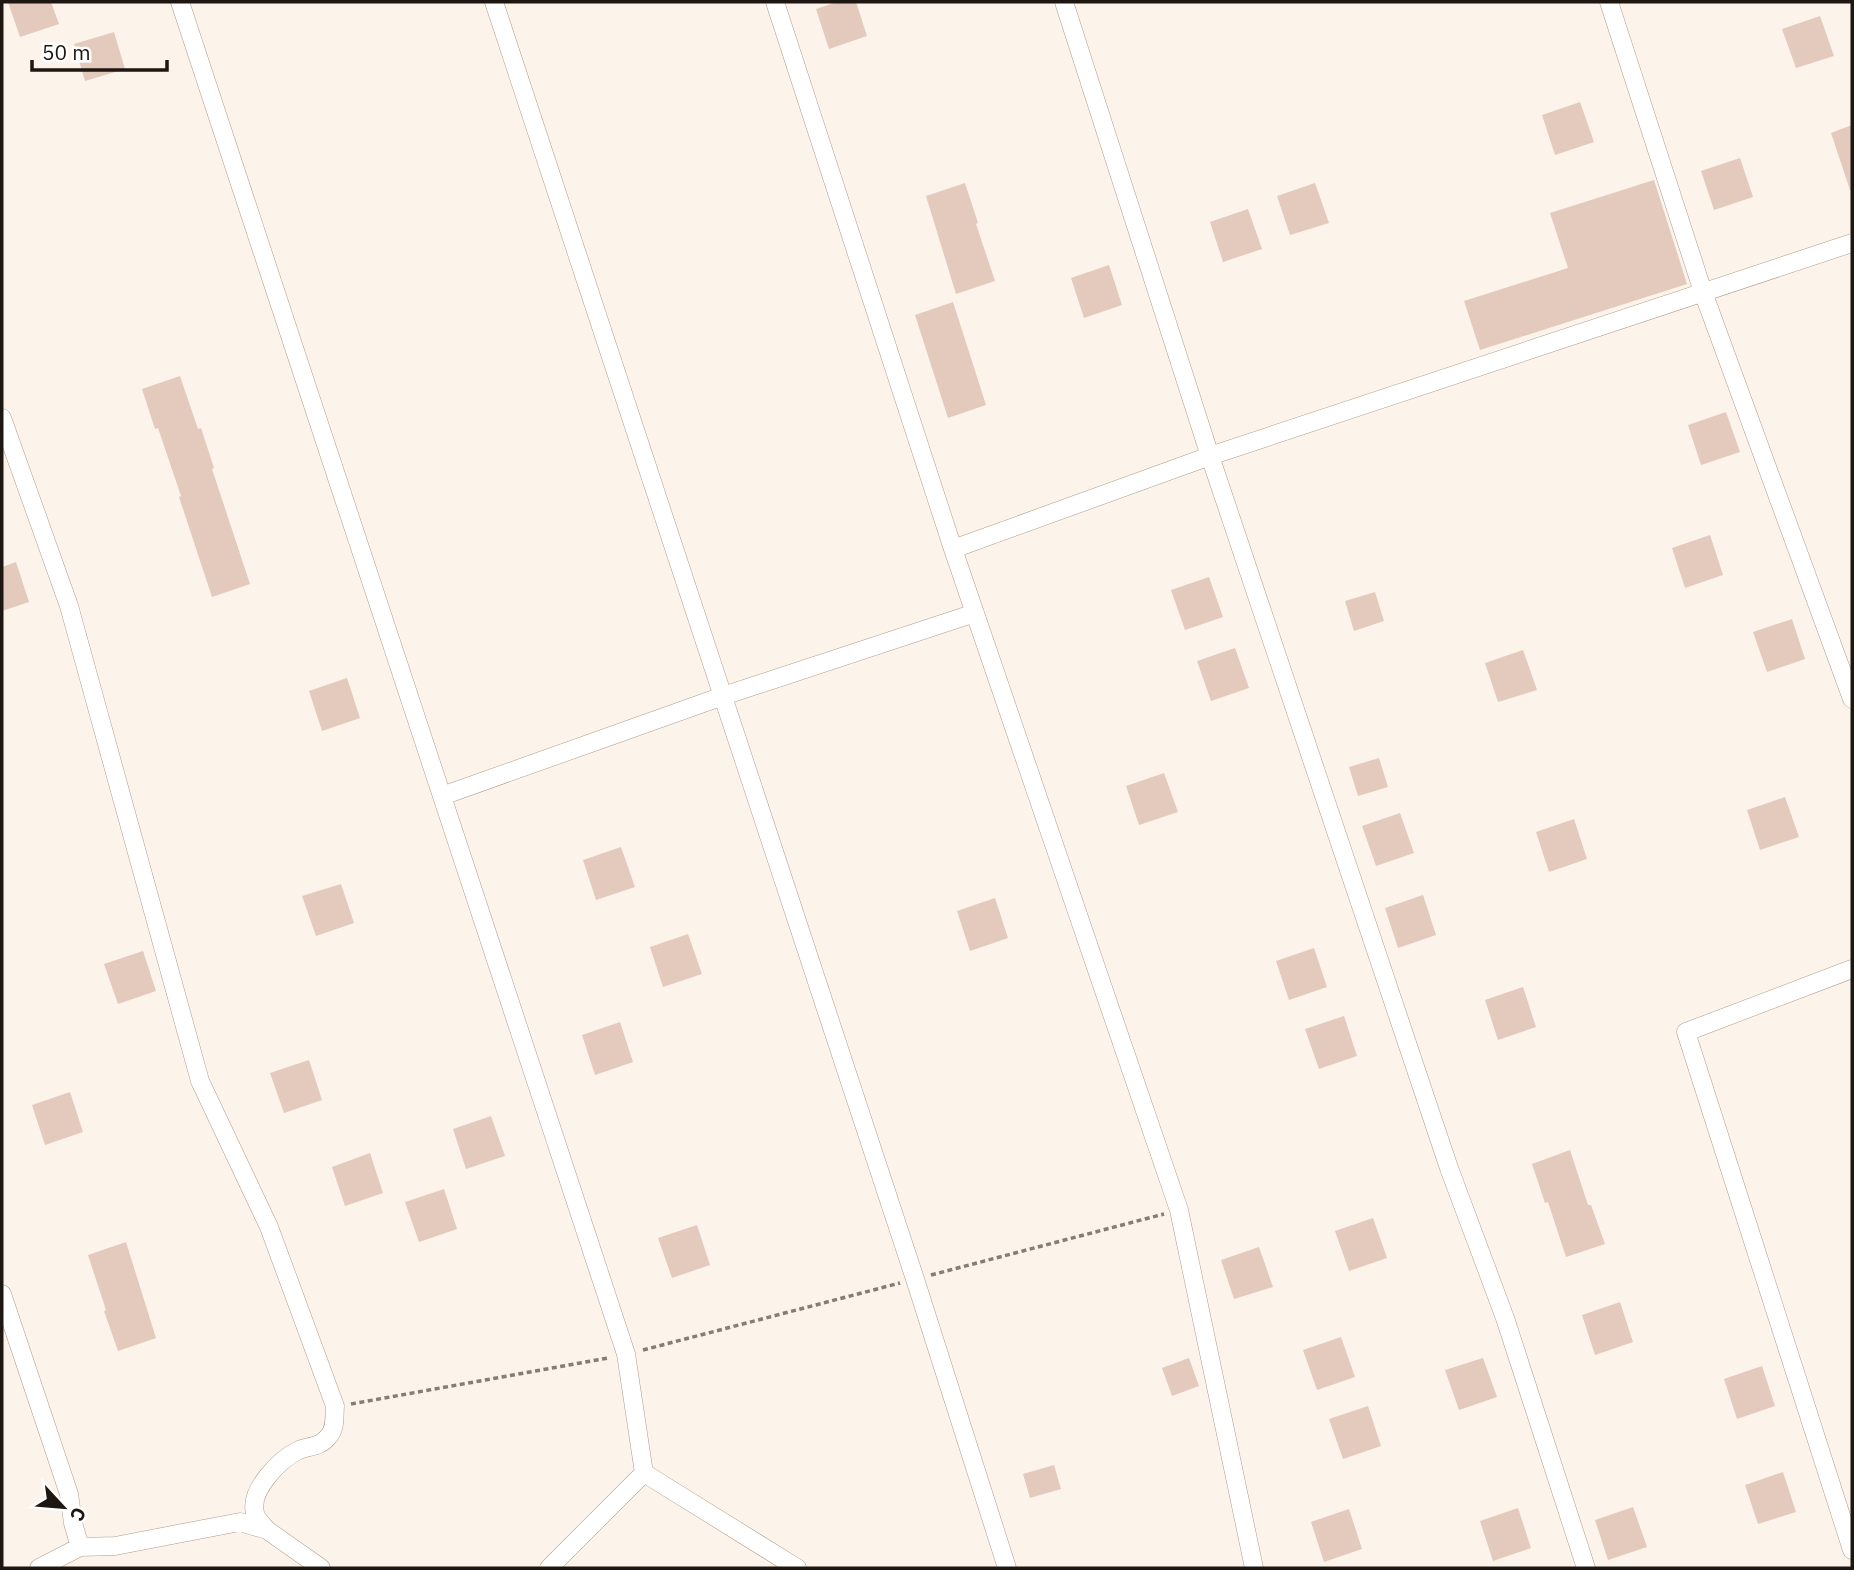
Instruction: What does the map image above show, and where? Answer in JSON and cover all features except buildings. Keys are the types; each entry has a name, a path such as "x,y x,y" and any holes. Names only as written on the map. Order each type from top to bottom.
{"street":[{"path":"180,2 626,1354 644,1473 797,1568"},
{"path":"494,2 915,1279 1007,1568"},
{"path":"775,2 953,549 1179,1210 1254,1568"},
{"path":"1064,2 1210,457 1449,1168 1505,1318 1586,1568"},
{"path":"1609,2 1703,292 1852,699"},
{"path":"953,549 1210,457 1852,243"},
{"path":"2,418 69,606 200,1081 269,1227 335,1406 334,1427 329,1437 319,1445 298,1451 272,1470 254,1497 255,1514 267,1530 321,1568"},
{"path":"442,796 723,696 975,613"},
{"path":"1852,969 1686,1032 1852,1550"},
{"path":"2,1294 69,1494 80,1547"},
{"path":"549,1568 644,1473"},
{"path":"39,1568 80,1547 115,1545 240,1522 267,1530"}],"path":[{"path":"335,1406 626,1354 1179,1210"}]}
